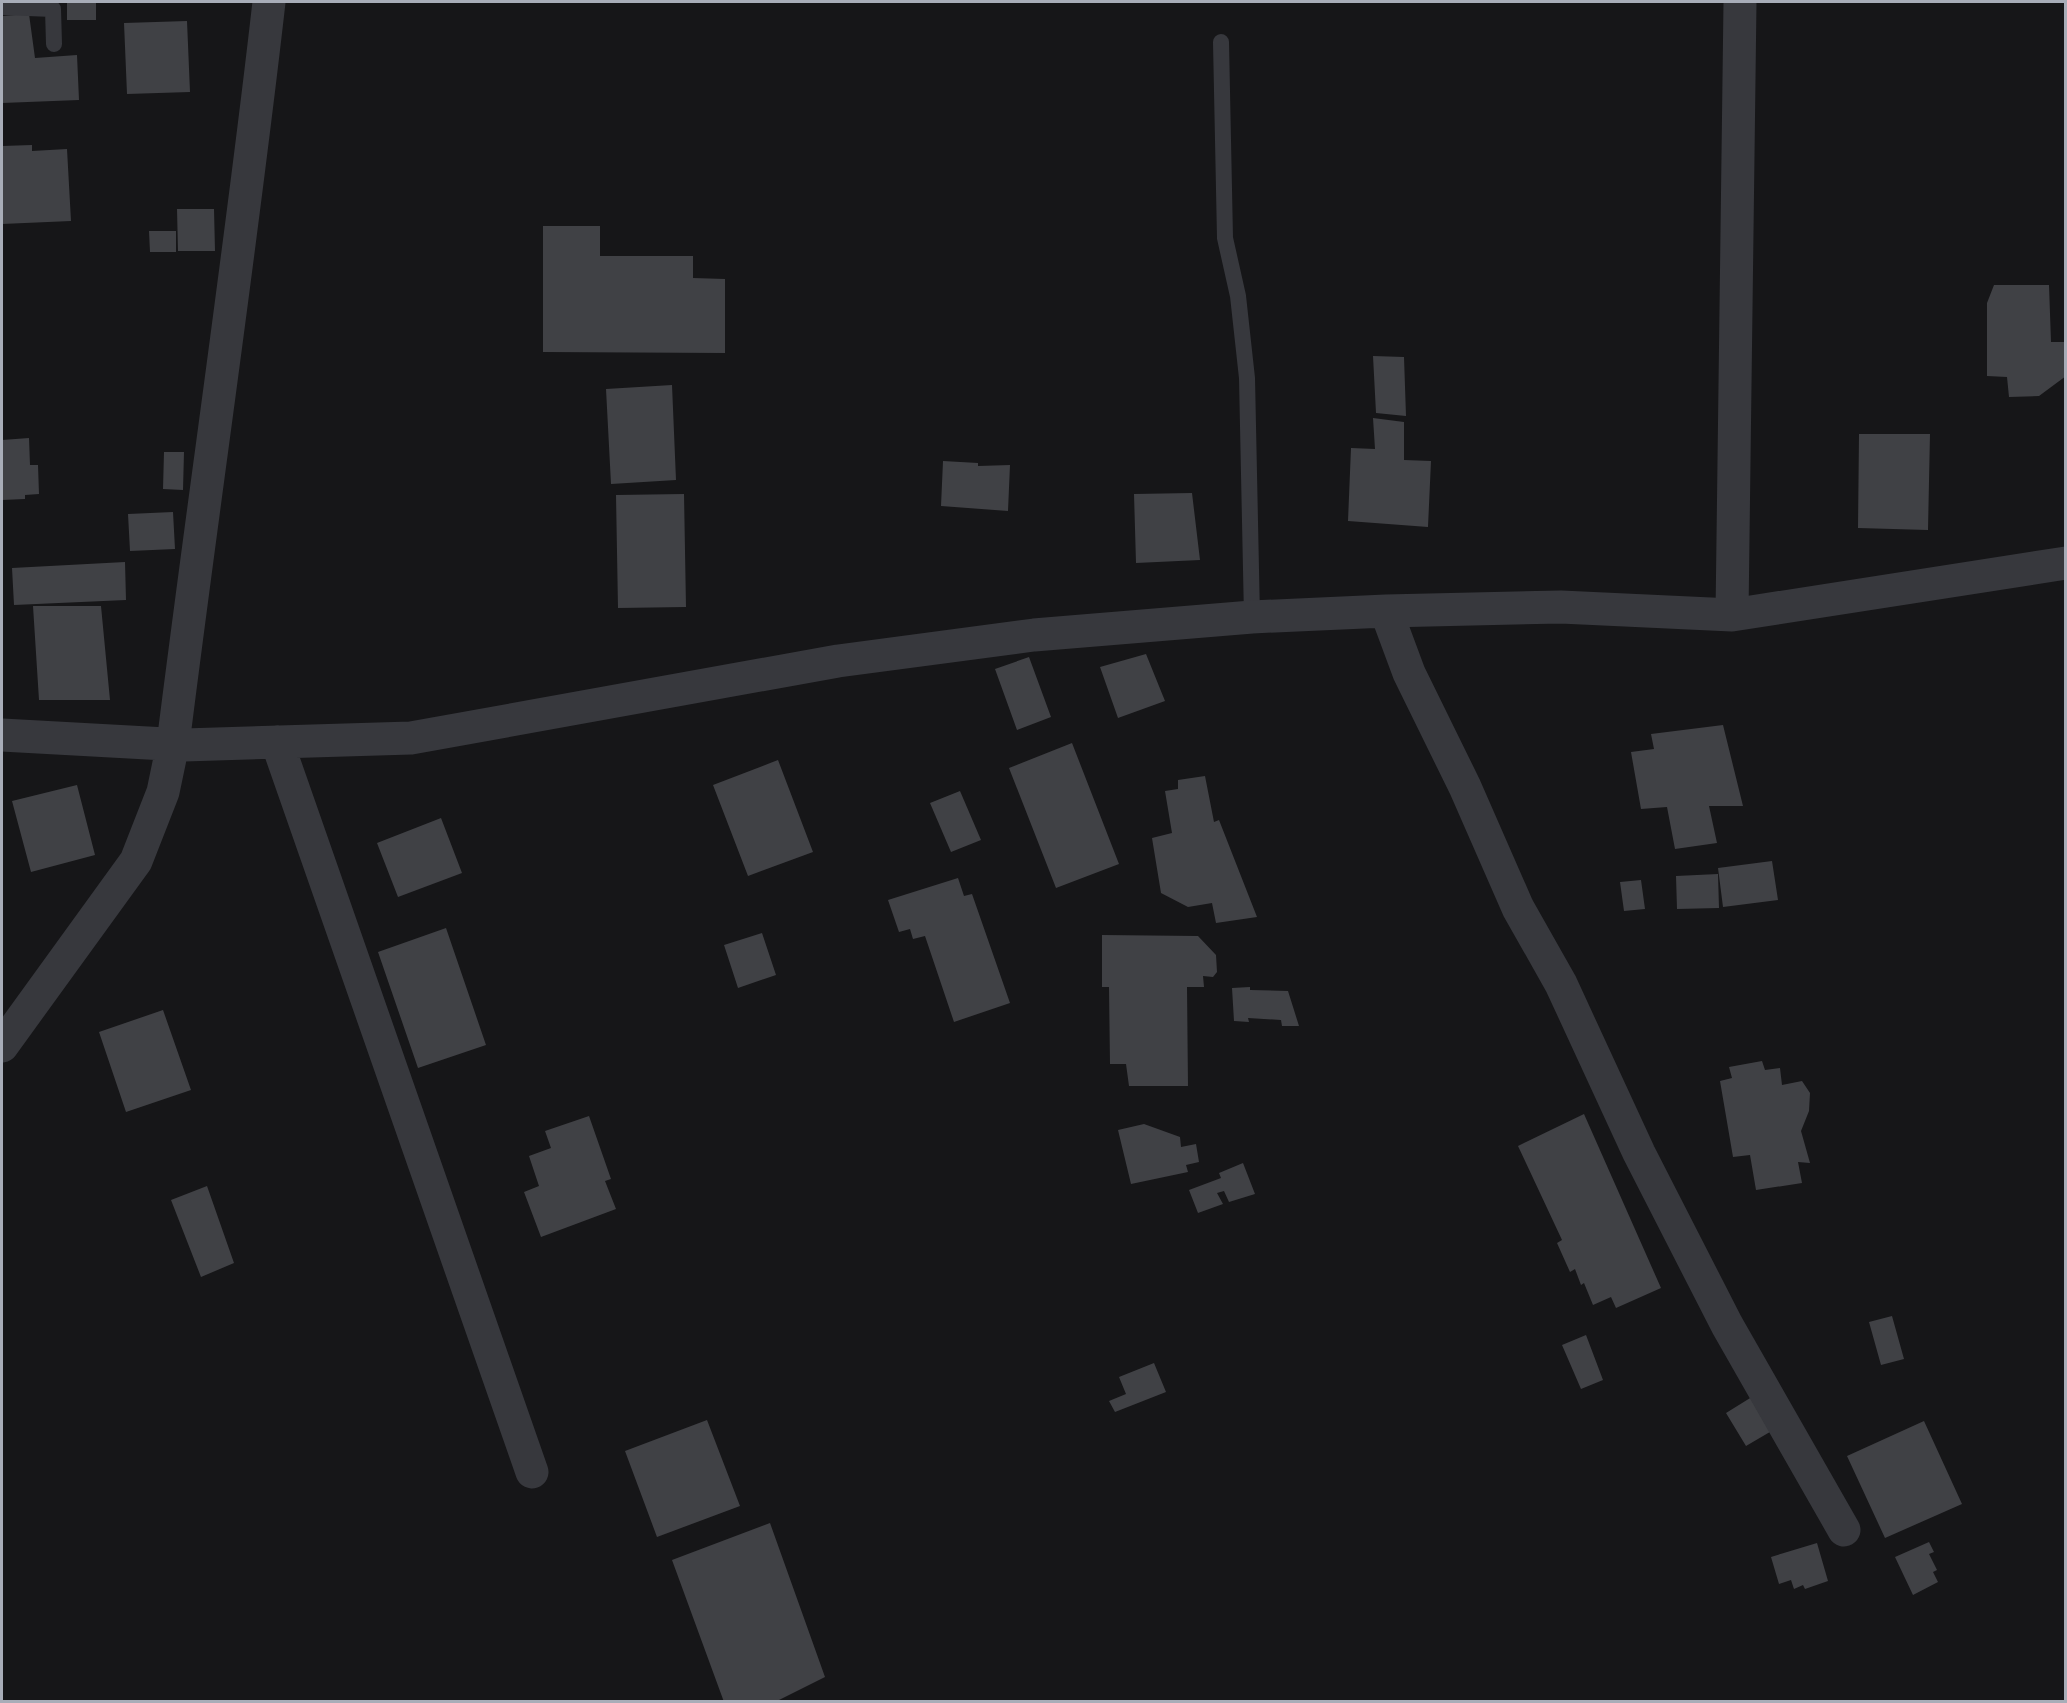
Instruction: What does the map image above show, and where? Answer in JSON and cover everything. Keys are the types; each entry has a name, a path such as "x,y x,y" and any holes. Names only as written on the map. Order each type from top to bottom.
{"street":[{"path":"2,1046 136,861 163,792 173,744 212,438 245,212 269,2"},
{"path":"1732,615 1740,2"},
{"path":"2,735 173,744 411,738 838,662 1034,635 1252,617 1386,611 1561,607 1732,615 2066,563"},
{"path":"1386,611 1409,673 1466,787 1518,908 1561,984 1638,1153 1727,1324 1844,1530"},
{"path":"277,742 532,1472"}],"lane":[{"path":"2,7 53,9 54,44"},
{"path":"1221,42 1225,238 1238,296 1247,378 1252,617"}],"building":[{"path":"67,2 96,2 96,20 67,20"},
{"path":"29,14 35,58 77,55 79,100 2,103 2,16"},
{"path":"187,21 190,92 127,94 124,23"},
{"path":"32,145 32,151 67,149 71,221 2,224 2,146"},
{"path":"177,209 214,209 215,251 178,251"},
{"path":"543,226 600,226 600,256 693,256 693,278 725,279 725,353 543,352"},
{"path":"149,231 176,231 176,252 150,252"},
{"path":"1994,285 2049,285 2051,342 2066,342 2066,376 2039,396 2009,397 2007,377 1987,376 1987,303"},
{"path":"1373,356 1404,357 1406,416 1376,413"},
{"path":"672,385 676,480 611,484 606,389"},
{"path":"1373,418 1404,422 1404,460 1431,461 1428,527 1348,521 1351,448 1375,449"},
{"path":"1859,434 1930,434 1928,530 1858,528"},
{"path":"29,438 30,465 38,465 39,494 25,495 25,499 2,500 2,440"},
{"path":"164,452 184,452 183,490 163,489"},
{"path":"943,461 978,463 978,466 1010,465 1008,511 941,506"},
{"path":"1192,493 1200,560 1136,563 1134,494"},
{"path":"684,494 686,607 618,608 616,495"},
{"path":"173,512 175,549 130,551 128,514"},
{"path":"125,562 126,600 14,605 12,568"},
{"path":"33,606 101,606 110,700 39,700"},
{"path":"1146,654 1165,701 1118,718 1100,667"},
{"path":"1029,657 1051,717 1017,730 995,669"},
{"path":"1723,725 1743,806 1709,806 1717,843 1675,849 1667,807 1641,809 1631,752 1654,749 1651,734"},
{"path":"1072,743 1119,864 1056,888 1009,768"},
{"path":"778,760 813,852 748,876 713,785"},
{"path":"1205,776 1214,822 1219,820 1257,917 1216,923 1212,903 1188,907 1161,893 1152,838 1172,833 1165,791 1178,789 1178,780"},
{"path":"77,785 95,855 31,872 12,801"},
{"path":"960,791 981,840 951,852 930,803"},
{"path":"441,818 462,873 398,897 377,843"},
{"path":"1772,861 1778,900 1723,907 1718,868"},
{"path":"1718,874 1719,908 1677,909 1676,876"},
{"path":"958,878 964,896 972,894 1010,1003 954,1022 925,936 913,939 910,929 899,932 888,900"},
{"path":"1641,880 1645,909 1624,911 1620,882"},
{"path":"446,928 486,1045 418,1068 378,952"},
{"path":"762,933 776,975 738,988 724,945"},
{"path":"1102,935 1198,936 1216,955 1217,972 1213,977 1203,976 1204,987 1187,987 1188,1086 1129,1086 1126,1064 1110,1064 1109,987 1102,987"},
{"path":"1250,987 1250,990 1288,991 1299,1026 1282,1026 1281,1020 1248,1018 1249,1022 1234,1021 1232,988"},
{"path":"163,1010 191,1090 126,1112 99,1032"},
{"path":"1762,1061 1765,1070 1780,1068 1782,1085 1802,1081 1810,1093 1809,1111 1801,1131 1810,1163 1798,1162 1802,1183 1756,1190 1750,1155 1733,1157 1720,1081 1732,1078 1729,1067"},
{"path":"1584,1114 1661,1288 1616,1308 1611,1297 1593,1305 1575,1269 1570,1272 1557,1243 1562,1240 1518,1146"},
{"path":"589,1116 611,1179 605,1181 616,1209 541,1237 524,1192 539,1186 529,1156 551,1148 545,1131"},
{"path":"1144,1124 1180,1137 1181,1147 1196,1144 1199,1162 1186,1165 1188,1172 1131,1184 1118,1130"},
{"path":"1243,1163 1255,1194 1229,1202 1224,1191 1217,1193 1223,1204 1198,1213 1189,1190 1221,1178 1219,1173"},
{"path":"207,1186 234,1263 201,1277 171,1200"},
{"path":"1892,1316 1904,1359 1881,1365 1869,1322"},
{"path":"1586,1335 1603,1380 1581,1389 1562,1345"},
{"path":"1154,1363 1166,1392 1115,1412 1109,1401 1126,1394 1119,1377"},
{"path":"1755,1395 1775,1429 1746,1446 1726,1413"},
{"path":"707,1420 740,1506 657,1537 625,1451"},
{"path":"1924,1421 1962,1504 1885,1538 1847,1456"},
{"path":"770,1523 825,1677 775,1702 724,1702 672,1560"},
{"path":"1929,1542 1934,1552 1929,1554 1937,1570 1933,1572 1938,1582 1913,1595 1895,1557"},
{"path":"1817,1543 1828,1581 1805,1589 1803,1585 1794,1589 1791,1580 1779,1584 1771,1557"}]}
